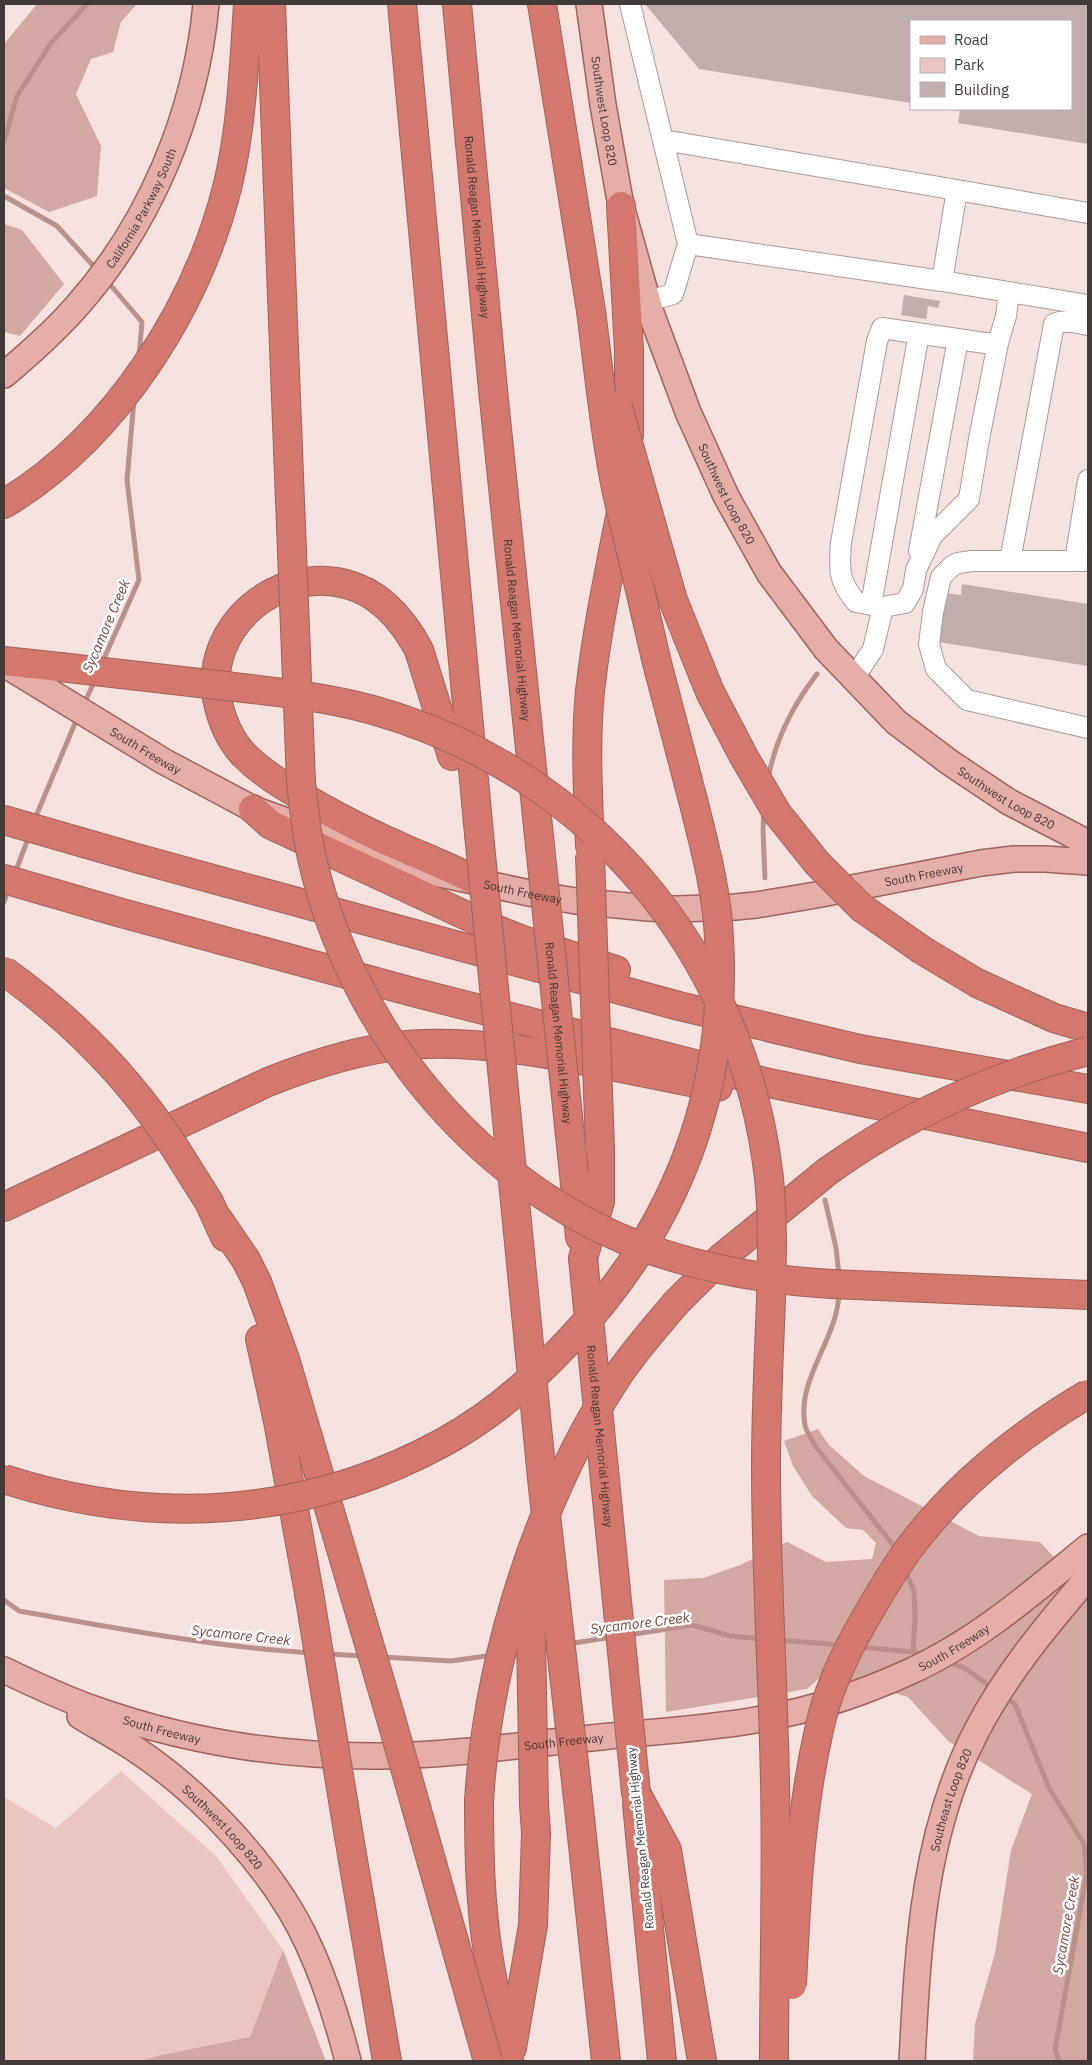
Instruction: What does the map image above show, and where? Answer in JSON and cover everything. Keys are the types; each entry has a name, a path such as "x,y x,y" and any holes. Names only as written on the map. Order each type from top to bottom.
{"highway":[{"path":"4,504 22,493 75,450 127,391 152,359 194,284 228,185 240,111 248,4"},
{"path":"271,4 301,782 308,838 325,906 359,988 386,1037 416,1077 463,1130 496,1159 536,1189 613,1234 679,1259 754,1276 808,1283 1088,1295"},
{"path":"402,4 542,1488 606,2061"},
{"name":"Ronald Reagan Memorial Highway","path":"457,4 493,390 583,1258 662,2061"},
{"path":"4,1479 31,1488 95,1502 157,1509 228,1507 275,1501 342,1486 400,1464 427,1451 474,1424 501,1405 547,1364 578,1332 621,1280 647,1239 670,1196 698,1127 712,1062 719,994 718,919 708,861 657,663 613,473 591,311 542,4"},
{"path":"583,1258 600,1202 600,1150 587,754 590,693 597,634 625,490 630,447 630,350 621,206"},
{"path":"591,311 673,600 710,692 777,812 817,863 862,908 922,950 977,983 1054,1018 1088,1028"},
{"path":"472,879 439,862 380,838 325,810 276,780 245,756 228,732 220,712 216,690 216,674 223,645 238,620 250,607 285,586 315,581 332,581 347,584 369,594 390,608 402,620 419,650 429,686 479,834"},
{"path":"4,663 255,689 339,702 400,719 466,745 529,781 593,830 634,873 663,908 687,942 705,973 726,1013 744,1061 760,1120 771,1202 772,1262 766,1525 775,1786 774,2061"},
{"path":"253,809 270,825 495,929 520,939 652,981 679,1006"},
{"path":"4,820 136,858 679,1006 860,1049 1088,1089"},
{"path":"4,879 413,992 769,1083 1088,1148"},
{"path":"4,971 38,996 70,1024 131,1088 161,1125 188,1165 218,1219 246,1260 257,1282 285,1359 390,1715 488,2061"},
{"path":"4,1207 268,1082 312,1065 380,1048 417,1045 482,1046 538,1053 725,1088 769,1083"},
{"path":"509,2061 493,1983 482,1909 479,1828 482,1758 498,1666 513,1608 546,1516 587,1428 622,1369 676,1303 728,1252 828,1171 873,1141 931,1109 1029,1068 1088,1051"},
{"path":"218,1219 252,1313 269,1372 305,1567 387,2061"},
{"path":"786,2061 800,1843 819,1728 840,1665 854,1637 892,1574 914,1542 934,1520 985,1467 1008,1448 1034,1428 1088,1394"},
{"path":"509,2061 533,1926 536,1833 529,1591 542,1488"},
{"path":"636,1793 667,1850 702,2061"}],"main road":[{"name":"California Parkway South","path":"4,375 52,332 76,307 98,281 137,221 165,167 179,128 198,62 206,4"},
{"name":"Southwest Loop 820","path":"589,4 603,105 621,206 648,301 688,412 726,496 769,573 826,649 896,722 949,762 1009,802 1088,843"},
{"name":"South Freeway","path":"4,663 163,761 253,809 426,871 539,894 648,908 702,909 756,906 981,862 1045,858 1088,862"},
{"name":"South Freeway","path":"4,1671 62,1697 127,1720 189,1737 294,1753 376,1756 423,1754 729,1724 780,1715 831,1702 864,1691 912,1671 959,1646 995,1621 1088,1547"},
{"name":"Southeast Loop 820","path":"912,2061 920,1928 933,1849 951,1791 978,1729 1008,1680 1028,1650 1088,1578"},
{"name":"Southwest Loop 820","path":"4,1671 136,1750 183,1786 224,1826 266,1875 309,1945 328,1991 348,2061"}],"lane":[{"path":"630,4 688,244 673,294 648,301"},
{"path":"663,140 1088,214"},
{"path":"942,281 957,190"},
{"path":"688,244 942,281 1088,305"},
{"path":"916,570 932,536 969,499 998,343 1006,316 1009,292"},
{"path":"1010,561 1054,324 1069,321 1088,325"},
{"path":"958,339 912,589 904,603 877,606 856,602 844,586 839,568 841,543 877,341 882,328 998,343"},
{"path":"854,678 873,649 877,606 919,333"},
{"path":"1088,480 1082,561 958,563 952,566 941,577 929,644 936,669 967,700 1088,728"}],"green space":[{"path":"121,1771 217,1857 283,1950 250,2038 157,2056 143,2061 4,2061 4,1797 56,1828"}],"shaded area":[{"path":"37,4 137,4 121,22 113,52 91,59 76,94 101,146 97,196 49,212 4,188 4,44"},
{"path":"4,224 22,230 64,284 20,336 4,332"},
{"path":"818,1429 829,1445 864,1476 979,1536 1040,1542 1088,1594 1088,2061 973,2061 975,2024 995,1953 1011,1850 1032,1794 948,1741 908,1697 825,1673 807,1689 666,1712 664,1580 703,1578 740,1565 787,1542 826,1562 872,1559 876,1543 863,1530 846,1528 812,1496 793,1466 784,1441"},
{"path":"283,1950 326,2061 143,2061 157,2056 250,2037"}],"building":[{"path":"645,4 1088,4 1088,144 958,123 960,111 949,110 1072,110 1072,20 910,20 910,103 699,69"},
{"path":"904,295 940,301 938,308 928,306 926,319 901,315"},
{"path":"962,584 1088,604 1088,666 938,642 946,593 961,595"}],"waterway":[{"path":"4,141 17,96 51,43 87,4"},
{"name":"Sycamore Creek","path":"4,196 57,226 98,271"},
{"name":"Sycamore Creek","path":"107,281 142,322 139,357"},
{"name":"Sycamore Creek","path":"102,663 139,580 127,480 134,400"},
{"path":"768,779 775,751 786,724 800,698 817,674"},
{"name":"Sycamore Creek","path":"84,704 95,680"},
{"name":"Sycamore Creek","path":"34,821 78,716"},
{"path":"764,810 765,878"},
{"name":"Sycamore Creek","path":"15,873 29,836"},
{"name":"Sycamore Creek","path":"4,902 9,888"},
{"path":"825,1200 836,1248 839,1275"},
{"path":"839,1291 832,1325 807,1391 804,1408 805,1425 815,1446 897,1550"},
{"path":"905,1570 914,1591 913,1652"},
{"name":"Sycamore Creek","path":"4,1600 19,1611 128,1630 201,1642 312,1653"},
{"name":"Sycamore Creek","path":"628,1635 693,1625 730,1636 762,1639"},
{"name":"Sycamore Creek","path":"568,1644 612,1637"},
{"name":"Sycamore Creek","path":"778,1640 842,1645"},
{"name":"Sycamore Creek","path":"860,1647 913,1652 923,1655"},
{"name":"Sycamore Creek","path":"328,1654 364,1656"},
{"name":"Sycamore Creek","path":"382,1657 451,1661 493,1655"},
{"name":"Sycamore Creek","path":"946,1662 963,1667 993,1688"},
{"name":"Sycamore Creek","path":"1003,1696 1015,1704 1049,1788 1084,1844 1087,1872 1055,2050 1059,2061"}]}
